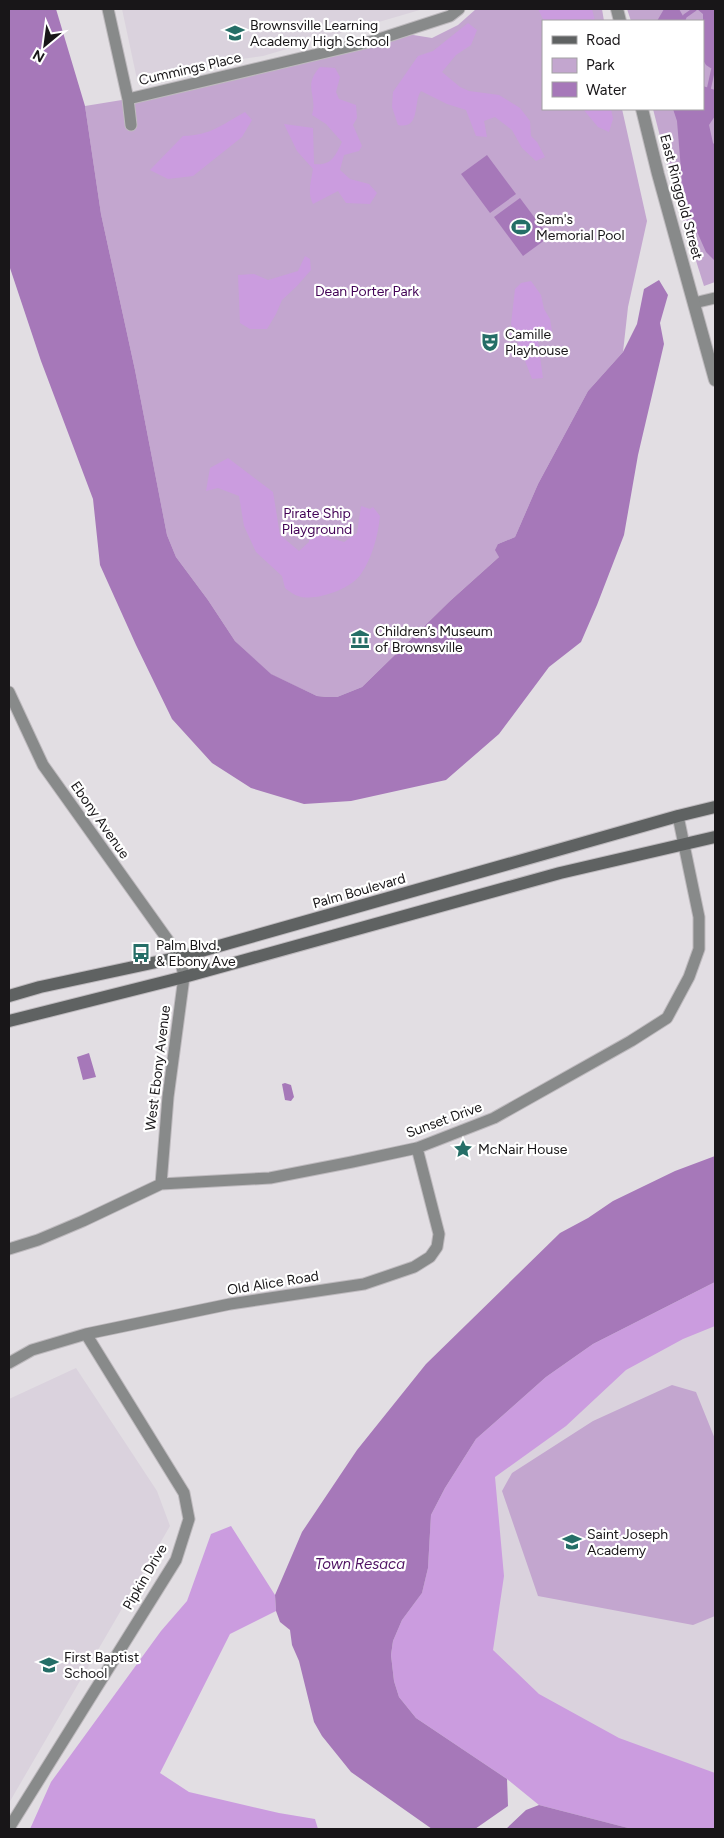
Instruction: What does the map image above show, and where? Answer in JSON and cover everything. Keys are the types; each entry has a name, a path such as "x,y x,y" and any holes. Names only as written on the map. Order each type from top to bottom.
{"main road":[{"name":"Palm Boulevard","path":"9,996 40,987 180,957 715,807"},
{"path":"9,1022 184,977 560,873 685,845 715,836"}],"street":[{"path":"108,9 128,99 131,125"},
{"name":"Cummings Place","path":"128,99 373,41 450,16 459,9"},
{"name":"East Ringgold Street","path":"642,110 715,380"},
{"path":"694,303 715,298"},
{"name":"Ebony Avenue","path":"9,692 43,765 180,957"},
{"name":"Sunset Drive","path":"9,1249 38,1240 74,1225 161,1184 270,1178 416,1148 494,1118 631,1041 666,1018 690,977 699,949 699,917 678,816"},
{"name":"West Ebony Avenue","path":"161,1184 168,1097 184,977 180,957"},
{"name":"Old Alice Road","path":"9,1363 32,1350 86,1334 230,1304 364,1284 414,1267 430,1257 437,1247 439,1234 416,1148"},
{"name":"Pipkin Drive","path":"9,1828 176,1560 189,1519 184,1493 86,1334"}],"shaded area":[{"name":"Brownsville Learning Academy High School","path":"122,9 423,9 263,56 212,63 138,84"},
{"path":"538,9 592,9 595,20 544,20"},
{"path":"468,23 477,30 471,45 456,55 442,72 460,87 469,91 499,95 520,108 530,121 531,136 537,142 545,157 536,161 522,148 512,130 495,117 484,121 487,137 476,136 466,110 447,104 421,91 413,119 405,125 398,125 392,107 393,92 418,56 433,51"},
{"path":"320,67 335,68 340,77 336,92 339,99 356,105 357,118 353,125 362,146 359,151 344,155 340,170 350,179 369,184 377,193 370,204 346,203 338,191 313,204 311,200 310,187 313,169 297,151 284,124 313,128 314,164 329,162 335,156 342,142 326,124 312,115 311,85"},
{"path":"584,110 611,110 613,119 609,132 598,127"},
{"path":"245,112 252,120 242,137 193,176 168,179 150,170 183,136 202,134"},
{"path":"305,256 310,259 311,270 282,300 267,329 250,329 240,323 238,275 254,274 268,280 298,271"},
{"path":"531,281 541,295 544,309 550,319 552,331 538,342 543,378 532,379 511,324 515,289 521,283"},
{"path":"228,458 273,492 280,535 299,551 309,542 309,531 344,542 357,533 361,506 370,509 373,507 380,516 378,531 371,554 361,574 349,585 323,596 298,596 285,588 282,576 256,552 244,526 239,496 218,488 206,491 210,468"},
{"name":"Saint Joseph Academy","path":"715,1282 715,1829 632,1829 539,1805 507,1779 402,1620 422,1593 428,1568 431,1515"},
{"path":"715,1282 715,1326 683,1339 626,1370 566,1426 495,1477 504,1576 493,1650 539,1694 619,1738 715,1773 715,1829 632,1829 539,1805 507,1779 416,1718 399,1697 394,1681 391,1655 393,1641 402,1620 422,1593 428,1568 431,1515 445,1488 476,1439 546,1377 593,1344"},
{"name":"First Baptist School","path":"76,1368 157,1491 170,1526 9,1803 9,1399"},
{"path":"231,1526 275,1595 276,1611 230,1634 160,1773 189,1792 279,1813 315,1819 318,1829 30,1829 51,1782 161,1631 187,1601 211,1534"}],"green space":[{"name":"Dean Porter Park","path":"476,9 602,9 604,20 542,20 542,110 622,110 647,221 628,307 623,352 588,391 538,484 515,537 498,544 499,557 450,601 362,687 337,697 317,696 270,674 235,641 176,557 167,535 135,370 101,214 85,106 128,99 401,33 432,38 458,25"},
{"path":"627,9 715,9 715,282 704,286 674,191 653,110 704,110 704,20 631,20"},
{"path":"672,1385 696,1392 715,1439 715,1616 693,1625 538,1596 502,1491 512,1473 593,1421"}],"water":[{"path":"9,9 56,9 85,106 101,214 135,370 167,535 176,557 235,641 271,674 317,696 337,697 362,687 450,601 499,557 495,550 498,544 515,537 538,484 588,391 623,352 637,324 644,289 659,280 668,295 660,323 664,344 638,455 624,535 581,642 549,667 499,734 446,780 351,801 304,804 251,788 212,763 172,719 100,565 93,499 41,361 9,265"},
{"path":"664,9 679,9 685,20 658,20"},
{"path":"697,9 715,9 715,71 704,62 703,14"},
{"path":"704,86 715,90 715,116 709,125 715,145 715,261 706,252 694,225 682,182 677,121 673,110 704,110"},
{"name":"Sam's Memorial Pool","path":"487,155 516,194 490,213 461,174"},
{"name":"Sam's Memorial Pool","path":"520,198 549,237 523,256 494,217"},
{"path":"89,1053 96,1077 83,1080 77,1057"},
{"path":"282,1084 291,1085 294,1097 291,1101 285,1100"},
{"name":"Town Resaca","path":"715,1156 715,1282 593,1344 546,1377 476,1439 445,1488 431,1515 428,1568 422,1593 402,1620 393,1641 391,1655 394,1681 399,1697 416,1718 507,1779 508,1806 475,1829 432,1829 351,1772 322,1736 314,1722 299,1661 292,1645 290,1630 280,1622 276,1611 275,1595 302,1532 357,1450 426,1364 560,1233 588,1218 613,1201 675,1171"},
{"path":"539,1805 632,1829 506,1829 526,1810"}],"waterway":[{"path":"683,20 685,16 695,9"},
{"path":"709,88 713,70"}],"place":[{"name":"Brownsville Learning Academy High School","path":"235,33"},
{"name":"Sam's Memorial Pool","path":"521,227"},
{"name":"Camille Playhouse","path":"490,342"},
{"name":"Children’s Museum of Brownsville","path":"360,639"},
{"name":"Palm Blvd. & Ebony Ave","path":"141,953"},
{"name":"McNair House","path":"463,1149"},
{"name":"Saint Joseph Academy","path":"572,1542"},
{"name":"First Baptist School","path":"49,1665"}],"park label":[{"name":"Pirate Ship Playground","path":"317,522"}]}
